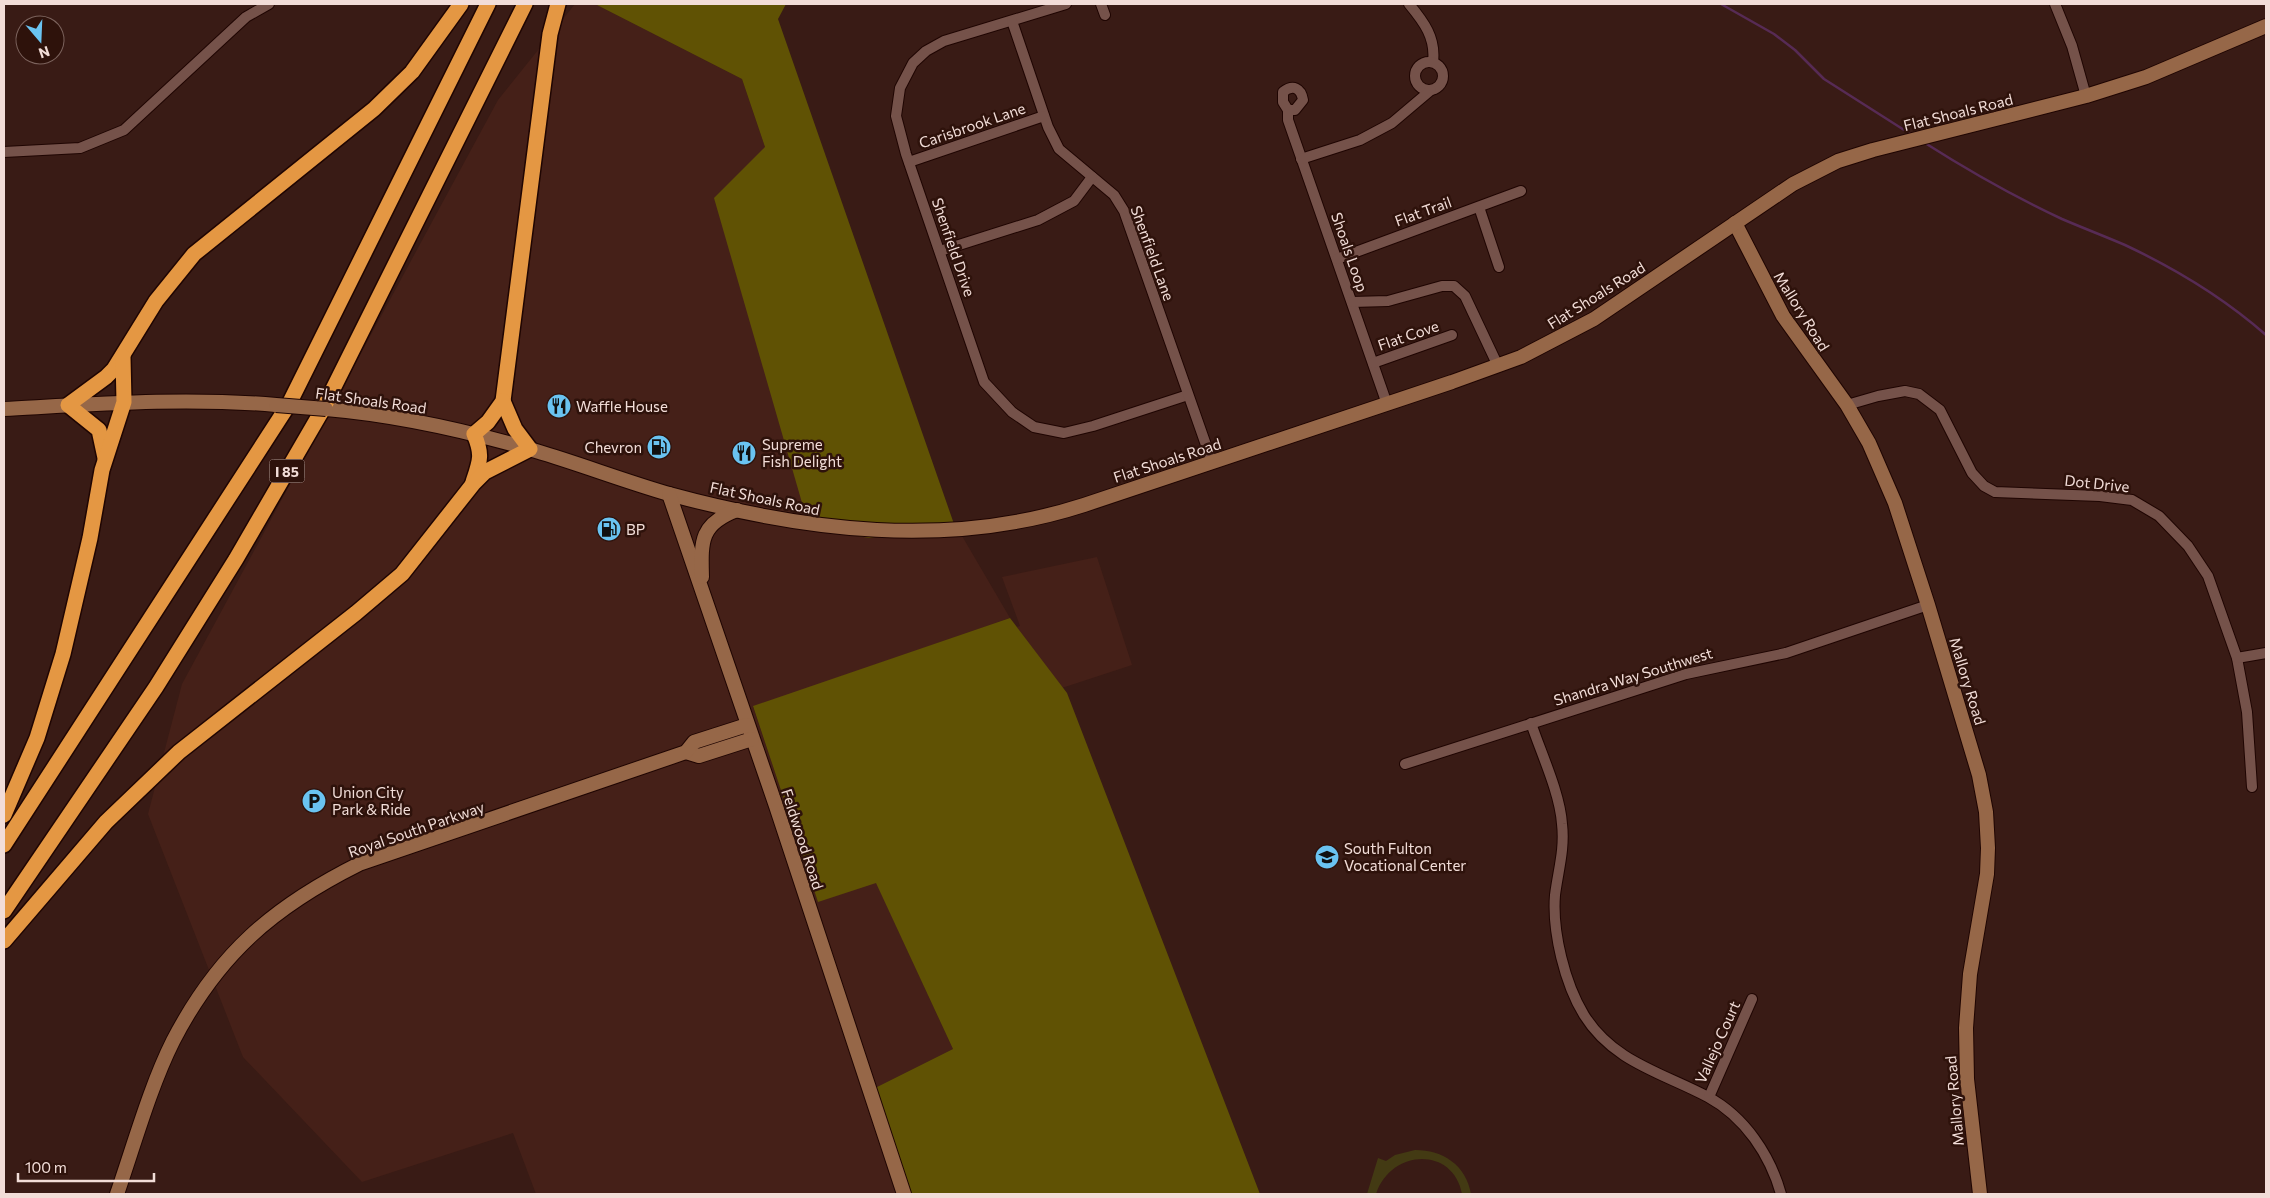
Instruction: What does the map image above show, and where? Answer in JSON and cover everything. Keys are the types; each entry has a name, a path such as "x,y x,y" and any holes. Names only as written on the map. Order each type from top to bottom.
{"highway":[{"path":"105,458 98,430 68,406 106,377 123,357 132,338 156,301 194,254 374,109 412,72 461,4"},
{"name":"I 85","path":"4,845 289,404 488,4"},
{"name":"I 85","path":"4,911 156,686 236,559 323,409 525,4"},
{"path":"473,484 481,458 480,447 474,434 488,422 503,401 550,34 558,4"},
{"path":"4,815 37,738 63,654 90,538 105,458 124,402 123,357"},
{"path":"4,940 106,822 179,752 356,613 402,574 473,484 485,472 530,450 515,429 503,401"}],"street":[{"path":"4,152 80,148 124,130 246,18 269,4"},
{"name":"Shenfield Drive","path":"1066,4 944,41 913,63 900,88 896,116 909,162 984,382 1012,412 1034,427 1064,433 1094,426 1188,395"},
{"path":"1101,4 1105,15"},
{"path":"1409,4 1424,22 1433,43 1433,62"},
{"path":"2055,4 2072,46 2086,96"},
{"name":"Shenfield Lane","path":"1012,21 1044,116 1059,150 1114,195 1124,211 1212,462"},
{"name":"Flat Shoals Road","path":"4,409 124,402 234,401 359,412 474,434 669,494 784,521 858,530 943,530 1007,523 1075,508 1498,366 1557,340 1594,318 1793,184 1838,161 1873,150 2086,96 2146,77 2266,26"},
{"path":"1431,90 1422,88 1415,76 1421,65 1433,62"},
{"path":"1302,159 1360,140 1392,123 1431,90 1440,86 1443,77 1441,68 1433,62"},
{"name":"Shoals Loop","path":"1288,110 1288,120 1388,404"},
{"name":"Carisbrook Lane","path":"909,162 1044,116"},
{"path":"940,251 1038,220 1074,201 1092,177"},
{"name":"Flat Trail","path":"1337,259 1521,191"},
{"path":"1479,207 1499,267"},
{"name":"Mallory Road","path":"1735,223 1783,316 1847,405 1869,443 1895,503 1979,775 1987,822 1987,874 1970,974 1966,1028 1967,1079 1980,1194"},
{"path":"1352,302 1388,301 1442,286 1454,286 1465,296 1498,366"},
{"name":"Flat Cove","path":"1373,363 1452,336"},
{"name":"Dot Drive","path":"1847,405 1905,391 1919,394 1940,410 1972,473 1984,486 1995,492 2100,496 2132,500 2159,516 2188,546 2208,576 2238,658 2247,712 2252,788"},
{"name":"Feldwood Road","path":"669,494 904,1194"},
{"path":"702,591 702,547 709,526 721,516 737,510"},
{"name":"Shandra Way Southwest","path":"1405,764 1686,674 1786,653 1928,605"},
{"path":"2238,658 2266,652"},
{"path":"1531,723 1552,783 1562,822 1563,845 1555,896 1555,919 1567,974 1576,1000 1595,1030 1621,1054 1643,1068 1709,1098 1737,1119 1756,1141 1769,1161 1781,1194"},
{"name":"Royal South Parkway","path":"117,1194 161,1071 173,1042 197,998 228,959 254,932 288,904 320,884 359,864 686,752 694,742 747,725"},
{"name":"Royal South Parkway","path":"686,752 699,756 752,739"},
{"name":"Vallejo Court","path":"1709,1098 1752,999"}],"shaded area":[{"path":"575,4 595,4 742,79 765,147 809,527 955,524 1010,618 753,707 818,901 876,882 953,1049 873,1089 903,1194 536,1194 513,1133 362,1182 243,1057 148,814 182,684 498,100"},
{"path":"595,4 786,4 778,19 954,524 869,538 809,527 714,198 765,147 742,79"},
{"path":"1097,557 1132,665 943,727 918,657 1020,626 1002,577"},
{"path":"1010,618 1067,693 1260,1194 903,1194 873,1089 953,1049 876,883 818,902 753,706"},
{"path":"1415,1150 1435,1153 1452,1161 1464,1175 1471,1194 1462,1194 1456,1178 1447,1167 1435,1161 1421,1159 1407,1162 1394,1168 1384,1179 1376,1194 1367,1194 1378,1158 1386,1161 1395,1155"}],"waterway":[{"path":"1721,4 1774,34 1795,50 1824,79 1912,135"},
{"path":"1925,143 1975,174 2027,202 2062,219 2125,245 2181,274 2250,321 2266,335"}],"place":[{"name":"Waffle House","path":"559,406"},
{"name":"Chevron","path":"659,447"},
{"name":"Supreme Fish Delight","path":"744,453"},
{"name":"BP","path":"609,529"},
{"name":"Union City Park & Ride","path":"314,801"},
{"name":"South Fulton Vocational Center","path":"1327,857"}]}
